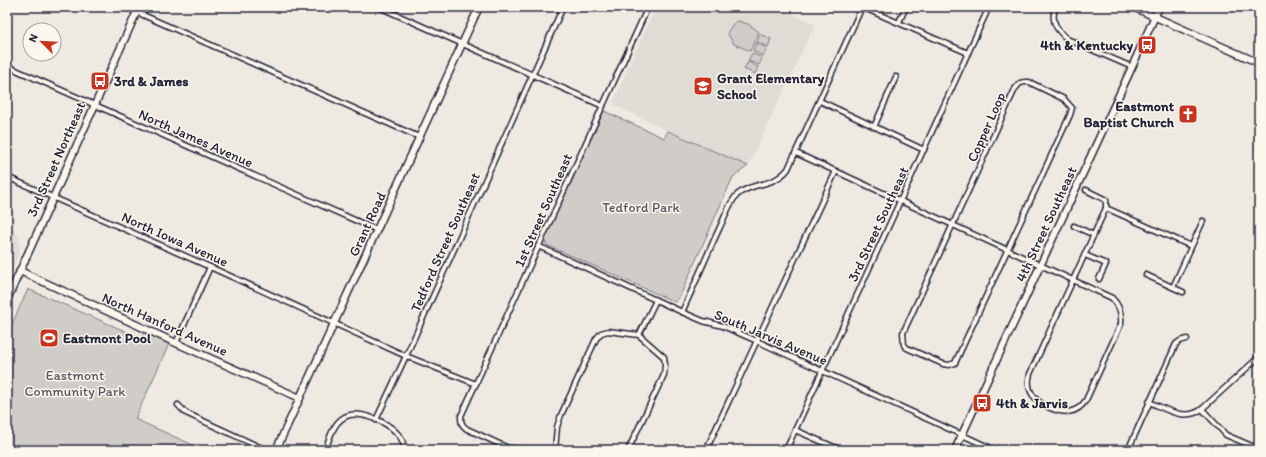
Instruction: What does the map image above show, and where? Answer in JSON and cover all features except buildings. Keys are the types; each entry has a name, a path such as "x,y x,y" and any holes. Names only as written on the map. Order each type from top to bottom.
{"street":[{"path":"125,7 137,9 419,137"},
{"path":"379,7 603,106"},
{"name":"Grant Road","path":"276,450 479,7"},
{"name":"Tedford Street Southeast","path":"376,420 563,7"},
{"name":"1st Street Southeast","path":"535,450 508,448 467,429 461,423 463,411 648,7"},
{"path":"682,312 734,199 747,189 771,182 782,176 788,169 862,7 968,53"},
{"path":"899,22 906,7"},
{"name":"3rd Street Southeast","path":"786,450 989,7"},
{"path":"1055,7 1053,17 1055,25 1068,39 1132,67"},
{"path":"1133,7 1259,63"},
{"name":"4th Street Southeast","path":"955,450 1159,7"},
{"name":"3rd Street Northeast","path":"7,300 137,9"},
{"name":"North James Avenue","path":"7,66 377,230"},
{"path":"874,126 896,77"},
{"name":"Copper Loop","path":"953,226 1015,89 1020,83 1029,82 1064,99 1072,108 1007,251"},
{"path":"820,101 924,150"},
{"path":"796,153 901,200 953,226 1073,281 1112,298 1119,307 1121,319 1119,328 1083,405 1078,409 1066,413 1058,412 1037,401 1030,391 1029,378 1073,281 1085,255 1106,208 1106,200 1086,190"},
{"path":"706,450 836,171"},
{"name":"North Iowa Avenue","path":"7,177 210,266 406,356 476,384"},
{"path":"1106,208 1191,246"},
{"path":"1173,287 1203,221"},
{"path":"953,226 902,333 904,345 907,348 943,364 949,365 955,362 1007,251"},
{"path":"1074,226 1094,235"},
{"name":"South Jarvis Avenue","path":"538,246 682,312 703,321 723,326 822,370 995,450"},
{"path":"1085,255 1106,264 1099,279"},
{"path":"176,343 210,266"},
{"name":"North Hanford Avenue","path":"20,271 300,398"},
{"path":"1146,275 1183,292"},
{"path":"639,335 656,300"},
{"path":"555,450 557,427 560,415 596,340 602,333 608,331 639,335 664,357 664,375 628,450"},
{"path":"1128,450 1176,344 1180,340 1187,339"},
{"path":"1149,402 1186,416 1202,409 1259,357"},
{"path":"178,405 186,413 266,450"},
{"path":"1202,409 1226,435 1259,449"},
{"path":"325,450 337,424 342,418 355,414 376,420 397,433 404,443 404,450"},
{"path":"795,430 841,450"}],"shaded area":[{"name":"Grant Elementary School","path":"656,7 777,7 815,24 748,166 668,131 613,104 627,69"},
{"path":"7,225 18,235 20,251 7,279"}],"green space":[{"path":"738,21 748,24 759,32 750,51 734,44 727,33 733,24"},
{"path":"760,34 771,39 768,47 757,42"},
{"path":"756,43 767,48 763,56 753,51"},
{"path":"752,53 762,58 759,65 748,61"},
{"path":"748,62 758,67 755,74 744,69"},
{"name":"Tedford Park","path":"604,111 664,138 668,131 748,166 733,177 679,298 675,302 547,245 544,240"},
{"name":"Eastmont Community Park","path":"28,289 141,338 144,332 169,344 135,419 204,450 7,450 7,335"}],"place":[{"name":"4th & Kentucky","path":"1147,45"},
{"name":"3rd & James","path":"100,81"},
{"name":"Grant Elementary School","path":"703,86"},
{"name":"Eastmont Baptist Church","path":"1188,114"},
{"name":"Eastmont Pool","path":"49,338"},
{"name":"4th & Jarvis","path":"982,403"}]}
